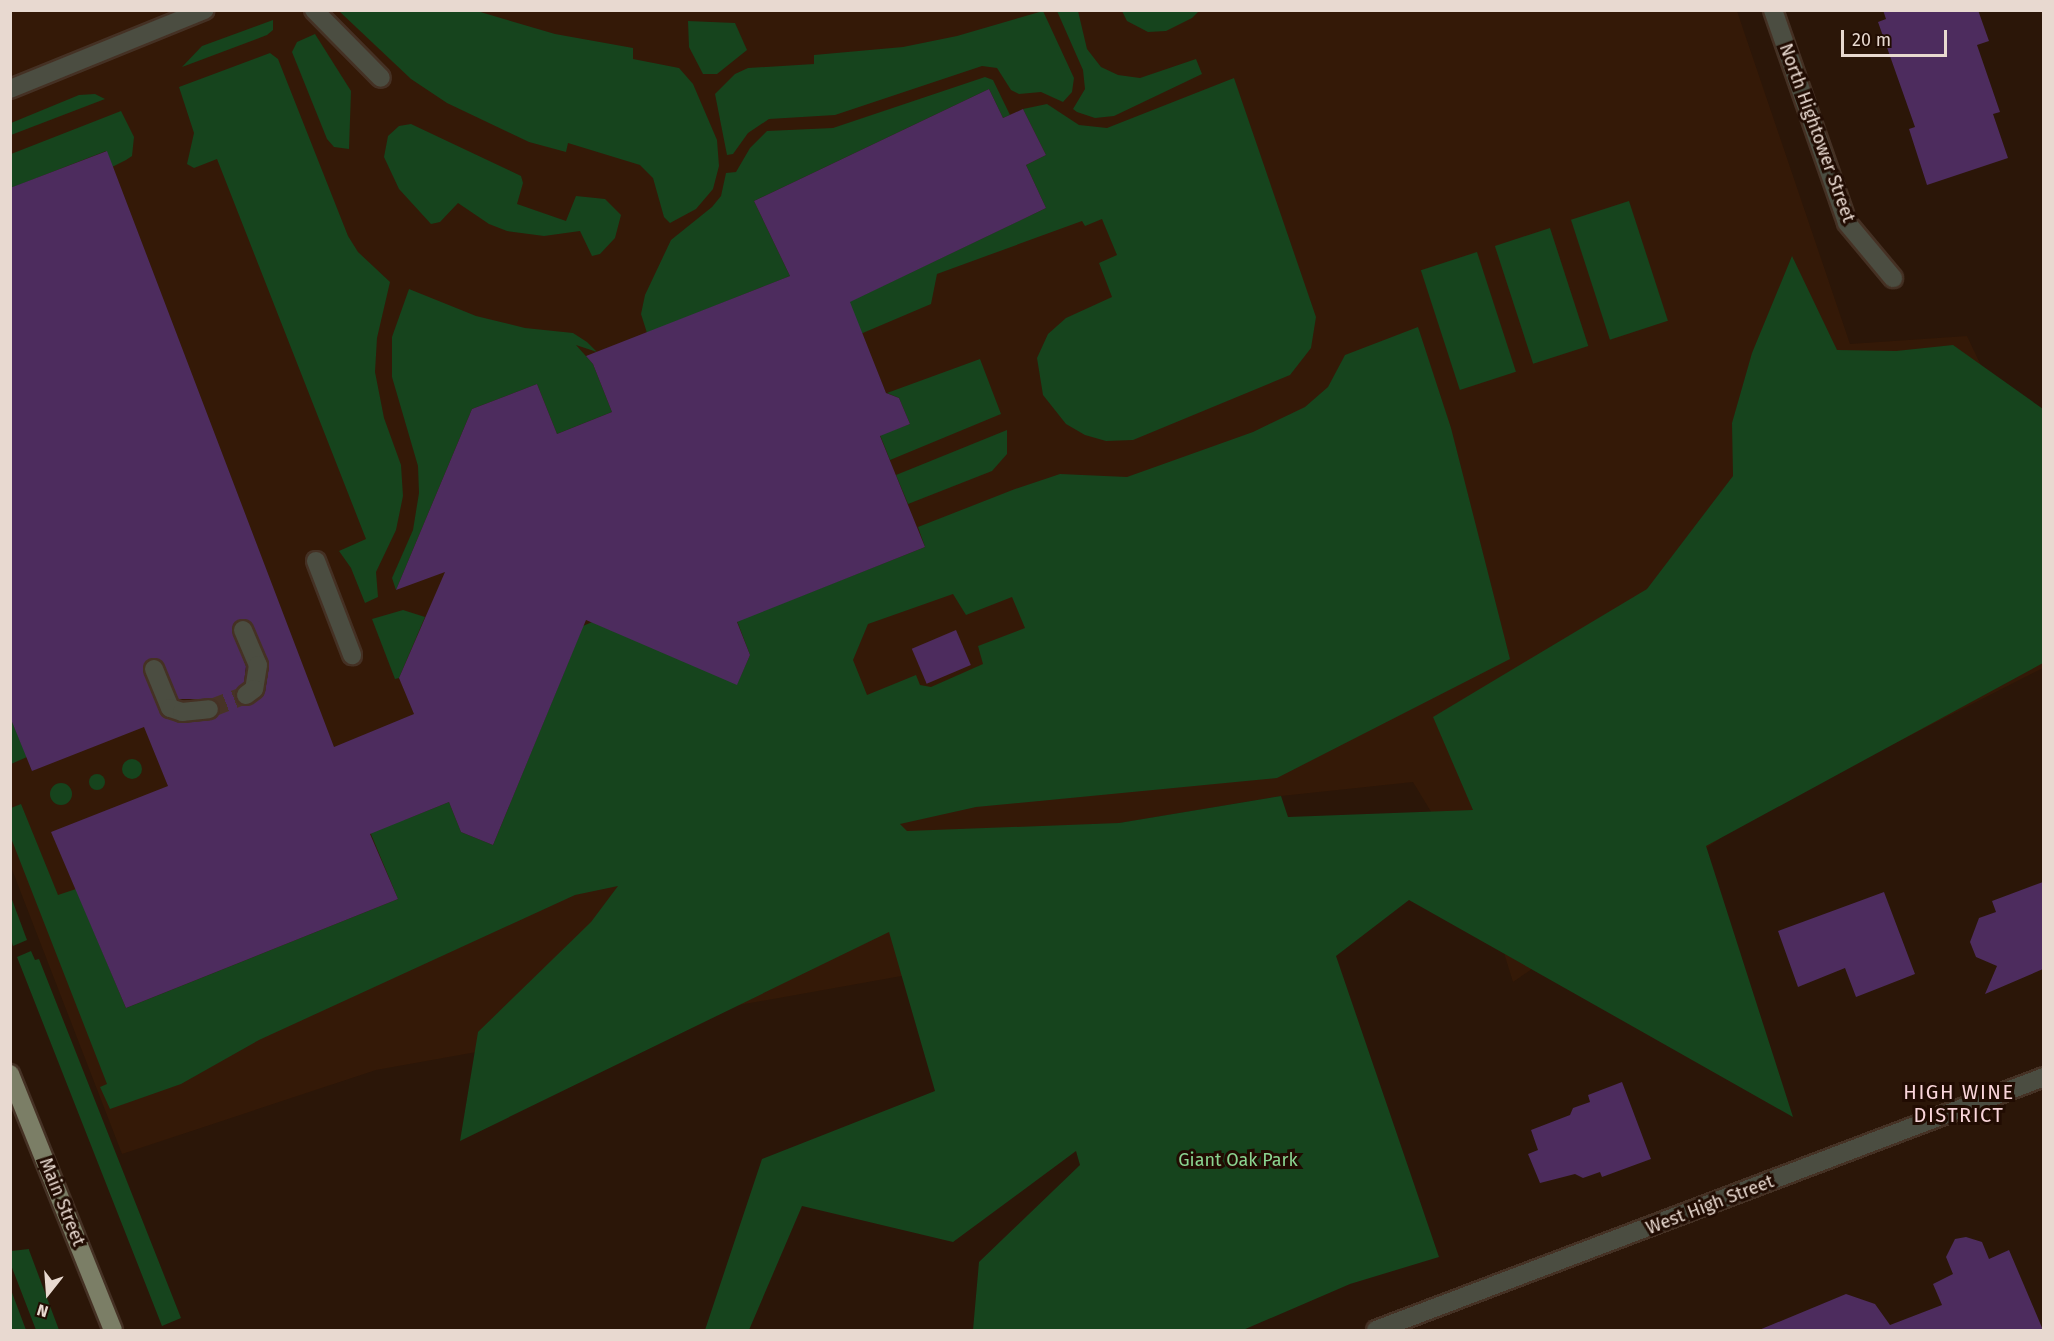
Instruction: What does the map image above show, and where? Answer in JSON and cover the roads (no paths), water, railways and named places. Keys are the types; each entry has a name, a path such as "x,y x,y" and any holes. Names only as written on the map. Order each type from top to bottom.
{"main road":[{"name":"Main Street","path":"10,1074 113,1330"}],"street":[{"path":"10,89 205,10"},
{"path":"314,10 381,78"},
{"name":"North Hightower Street","path":"1773,10 1846,223 1893,278"},
{"path":"316,561 352,655"},
{"path":"243,630 258,665 254,689 246,695"},
{"path":"154,669 170,708 182,712 209,709"},
{"name":"West High Street","path":"1376,1330 2043,1077"}],"tunnel":[{"path":"209,709 246,695"}],"district":[{"name":"HIGH WINE DISTRICT","path":"1959,1104"}],"park label":[{"name":"Giant Oak Park","path":"1238,1160"}]}
